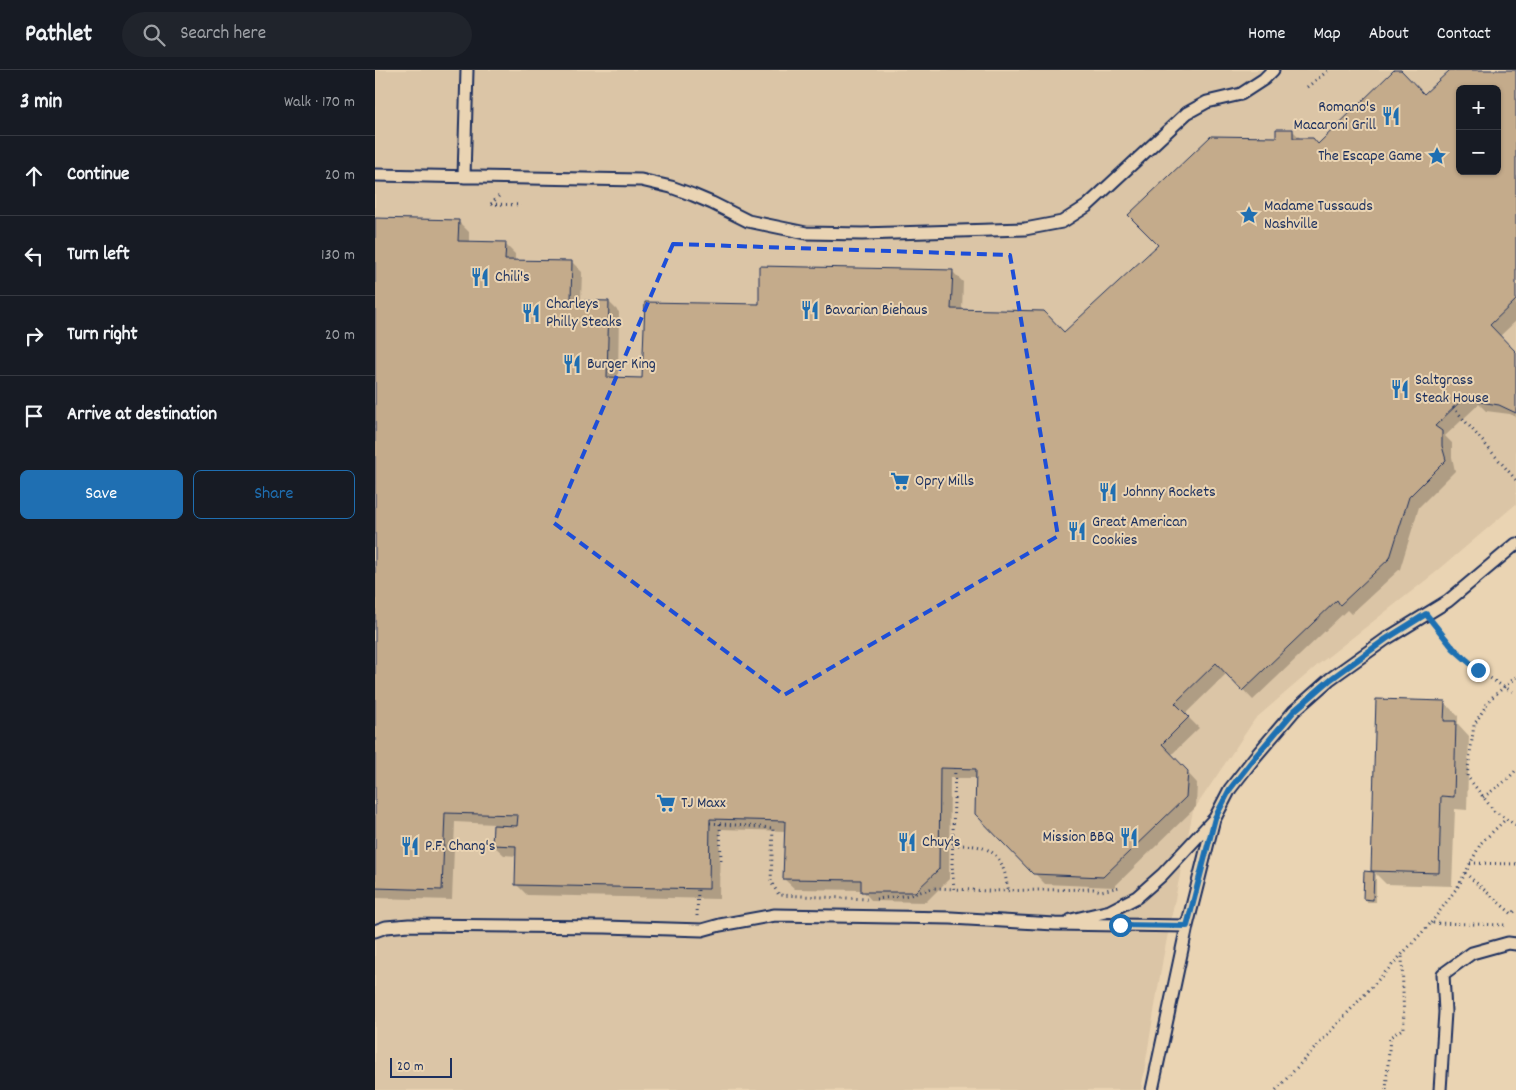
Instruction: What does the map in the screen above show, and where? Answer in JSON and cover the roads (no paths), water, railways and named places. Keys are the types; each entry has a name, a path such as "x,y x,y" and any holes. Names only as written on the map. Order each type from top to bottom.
{"lane":[{"path":"464,177 467,70"},
{"path":"1255,70 1264,79"},
{"path":"375,175 641,180 671,187 712,202 748,221 806,233 863,234 1025,229 1062,222 1087,206 1187,113 1207,102 1241,94 1264,79 1273,70"},
{"path":"1152,1090 1187,926 1215,818 1230,789 1294,711 1331,679 1386,639 1448,600 1516,544"},
{"path":"1055,924 1110,911 1137,897 1162,875 1215,818"},
{"path":"375,930 409,925 702,930 775,915 951,918 1055,924 1187,926"},
{"path":"1440,1090 1445,1012 1443,974 1472,952 1508,943 1516,944"}],"place":[{"name":"Romano's Macaroni Grill","path":"1391,116"},
{"name":"The Escape Game","path":"1437,156"},
{"name":"Madame Tussauds Nashville","path":"1249,215"},
{"name":"Chili's","path":"480,277"},
{"name":"Bavarian Biehaus","path":"810,310"},
{"name":"Charleys Philly Steaks","path":"531,313"},
{"name":"Burger King","path":"572,364"},
{"name":"Saltgrass Steak House","path":"1400,389"},
{"name":"Opry Mills","path":"900,481"},
{"name":"Johnny Rockets","path":"1108,492"},
{"name":"Great American Cookies","path":"1077,531"},
{"name":"TJ Maxx","path":"666,803"},
{"name":"Mission BBQ","path":"1129,837"},
{"name":"Chuy's","path":"907,842"},
{"name":"P.F. Chang's","path":"410,846"}]}
